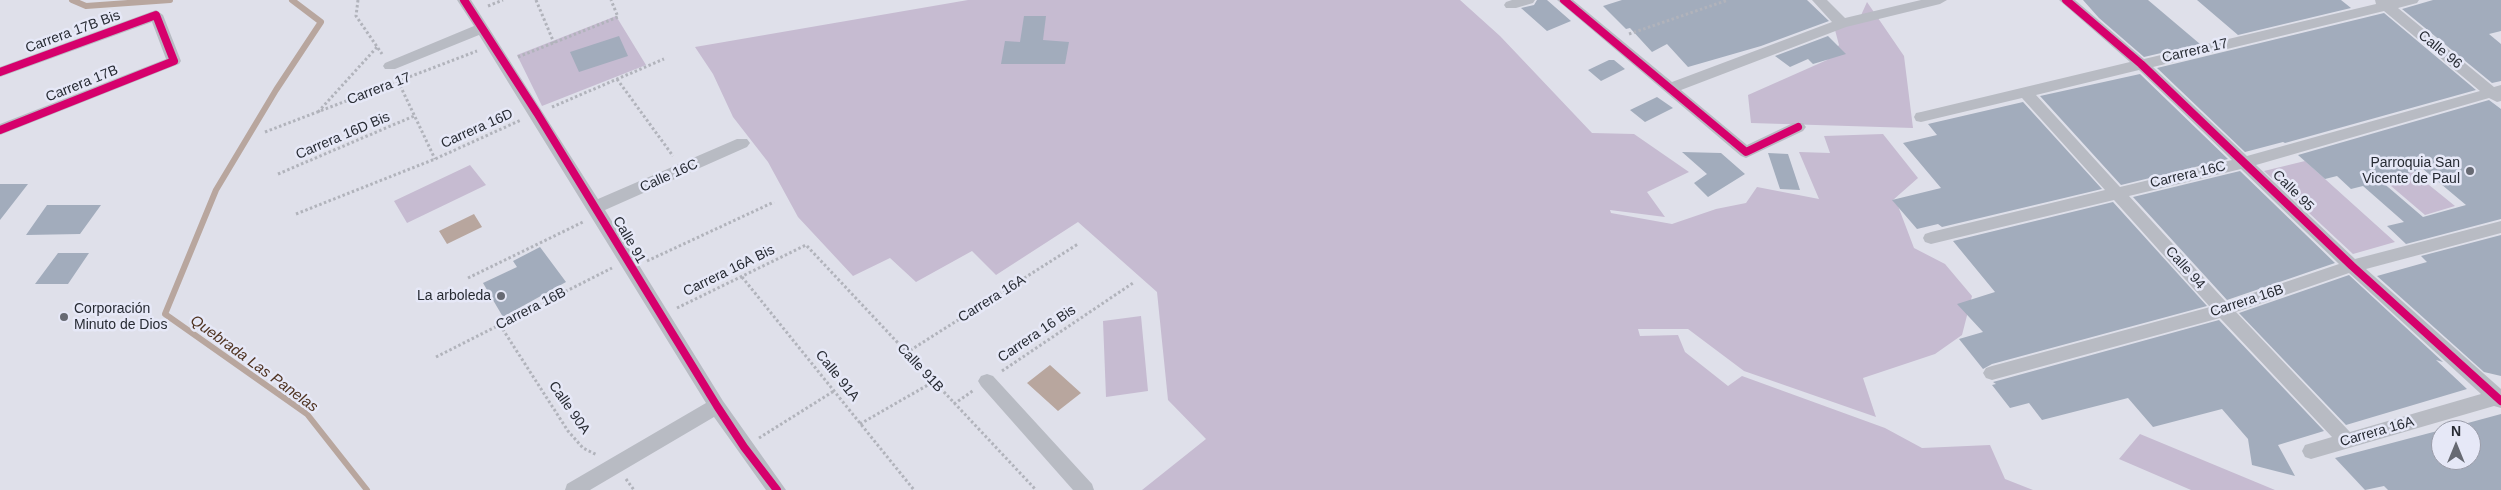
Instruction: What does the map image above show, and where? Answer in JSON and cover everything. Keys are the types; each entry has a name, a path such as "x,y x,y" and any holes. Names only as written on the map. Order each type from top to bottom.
{"street":[{"name":"Calle 91","path":"464,0 537,113 628,264 717,406 744,447 777,490"},
{"path":"1511,5 1528,0"},
{"path":"1564,0 1746,152 1798,127"},
{"path":"1819,0 1842,23"},
{"path":"1671,88 1842,23 1940,0"},
{"name":"Calle 95","path":"2066,0 2141,64 2246,162 2352,266 2499,398"},
{"name":"Carrera 17","path":"1920,117 2383,3 2412,0"},
{"name":"Calle 96","path":"2383,3 2498,94"},
{"name":"Carrera 17B Bis","path":"0,72 156,15 174,61"},
{"name":"Carrera 17","path":"390,66 483,28"},
{"name":"Carrera 17B","path":"0,130 174,61"},
{"name":"Calle 94","path":"2025,92 2223,310 2347,441"},
{"name":"Carrera 16C","path":"1931,238 2246,162 2498,94"},
{"name":"Calle 16C","path":"597,211 742,143"},
{"name":"Carrera 16B","path":"1992,373 2223,310 2352,266 2501,227"},
{"path":"987,381 1085,490"},
{"name":"Carrera 16A","path":"2311,451 2499,398"},
{"path":"574,490 618,466 717,406"}],"path":[{"path":"536,0 554,43"},
{"path":"505,62 618,16 611,0"},
{"path":"1610,40 1728,0"},
{"path":"317,113 378,46"},
{"path":"618,79 683,170"},
{"path":"468,278 597,211"},
{"path":"860,424 933,382"},
{"path":"744,447 834,392"}],"shaded area":[{"path":"968,0 1460,0 1500,36 1592,133 1634,134 1689,172 1647,192 1665,217 1610,210 1611,213 1672,224 1716,209 1746,203 1757,187 1819,199 1799,152 1830,153 1824,136 1883,134 1918,178 1893,200 1898,206 1914,248 1945,264 1972,296 1962,335 1935,354 1863,378 1876,417 1744,371 1688,329 1638,329 1640,336 1678,335 1685,352 1728,386 1742,376 1885,428 1922,448 1990,445 2005,479 2033,490 1142,490 1206,439 1168,400 1157,292 1078,222 996,275 972,251 916,282 890,258 853,276 798,217 768,162 733,117 713,74 695,47"},
{"path":"1867,2 1904,56 1913,128 1751,123 1748,95 1827,60 1839,45 1835,30 1858,22"},
{"path":"616,16 646,65 542,106 517,55"},
{"path":"2305,161 2395,242 2353,254 2264,171"},
{"path":"470,165 486,185 407,223 394,201"},
{"path":"2413,172 2455,206 2425,215 2384,180"},
{"path":"474,214 482,227 447,244 439,231"},
{"path":"1141,316 1148,391 1106,397 1103,321"},
{"path":"1050,365 1081,393 1058,411 1027,383"},
{"path":"2140,434 2275,490 2191,490 2119,459"}],"building":[{"path":"1537,0 1547,0 1571,21 1547,31 1521,8 1534,5"},
{"path":"1622,0 1807,0 1829,21 1761,46 1688,67 1667,44 1652,52 1630,28 1626,29 1603,6"},
{"path":"2083,0 2148,0 2200,44 2144,57 2099,18"},
{"path":"2197,0 2341,0 2351,8 2238,35"},
{"path":"2433,0 2501,0 2501,31 2489,34 2501,44 2501,81 2492,83 2402,9"},
{"path":"2384,13 2476,90 2285,143 2245,152 2157,68"},
{"path":"1024,16 1046,16 1043,40 1069,42 1065,64 1001,64 1005,41 1020,42"},
{"path":"619,36 628,56 579,72 570,52"},
{"path":"1828,36 1846,54 1813,64 1808,59 1790,67 1775,56"},
{"path":"1609,60 1614,60 1625,69 1601,81 1588,70"},
{"path":"2140,74 2228,159 2121,185 2040,96"},
{"path":"1657,97 1673,108 1645,122 1630,110"},
{"path":"2489,100 2501,109 2501,219 2406,244 2387,226 2404,222 2363,186 2351,189 2337,176 2325,179 2298,155","holes":["2423,169 2466,205 2423,217 2381,181"]},
{"path":"2023,102 2102,189 1942,227 1938,224 1917,229 1892,200 1941,188 1903,143 1937,135 1928,124"},
{"path":"1682,152 1721,153 1745,174 1708,197 1694,183 1707,174"},
{"path":"1768,153 1788,154 1800,190 1780,189"},
{"path":"2240,171 2335,263 2227,300 2133,197"},
{"path":"0,184 28,184 0,220"},
{"path":"2113,202 2207,306 1992,364 1983,369 1959,339 1983,332 1957,304 1995,292 1953,241"},
{"path":"47,205 101,205 80,234 26,235"},
{"path":"2501,235 2501,376 2484,372 2377,276 2427,262 2421,256"},
{"path":"540,247 566,282 503,317 483,283 517,267 513,261"},
{"path":"58,253 89,253 68,284 35,284"},
{"path":"2349,275 2443,362 2436,360 2467,389 2346,425 2239,313"},
{"path":"2219,320 2324,431 2278,445 2295,476 2252,465 2248,439 2222,409 2153,427 2128,398 2042,420 2029,403 2010,408 1992,385 1996,384 1993,382"},
{"path":"2501,414 2501,490 2388,490 2384,486 2365,490 2335,458 2431,433 2431,470 2481,470 2481,420 2479,420"}],"waterway":[{"name":"Quebrada Las Panelas","path":"72,0 86,6 170,0"},
{"name":"Quebrada Las Panelas","path":"292,0 321,22 276,90 216,190 165,314 307,414 367,490"}],"cycle path":[{"path":"464,0 537,113 717,406 744,447 777,490"},
{"path":"1564,0 1746,152 1798,127"},
{"path":"2066,0 2141,64 2352,266 2501,401"},
{"path":"0,72 156,15 174,61 0,130"}],"place":[{"name":"Parroquia San Vicente de Paul","path":"2470,171"},
{"name":"La arboleda","path":"501,296"},
{"name":"Corporación Minuto de Dios","path":"64,317"}]}
